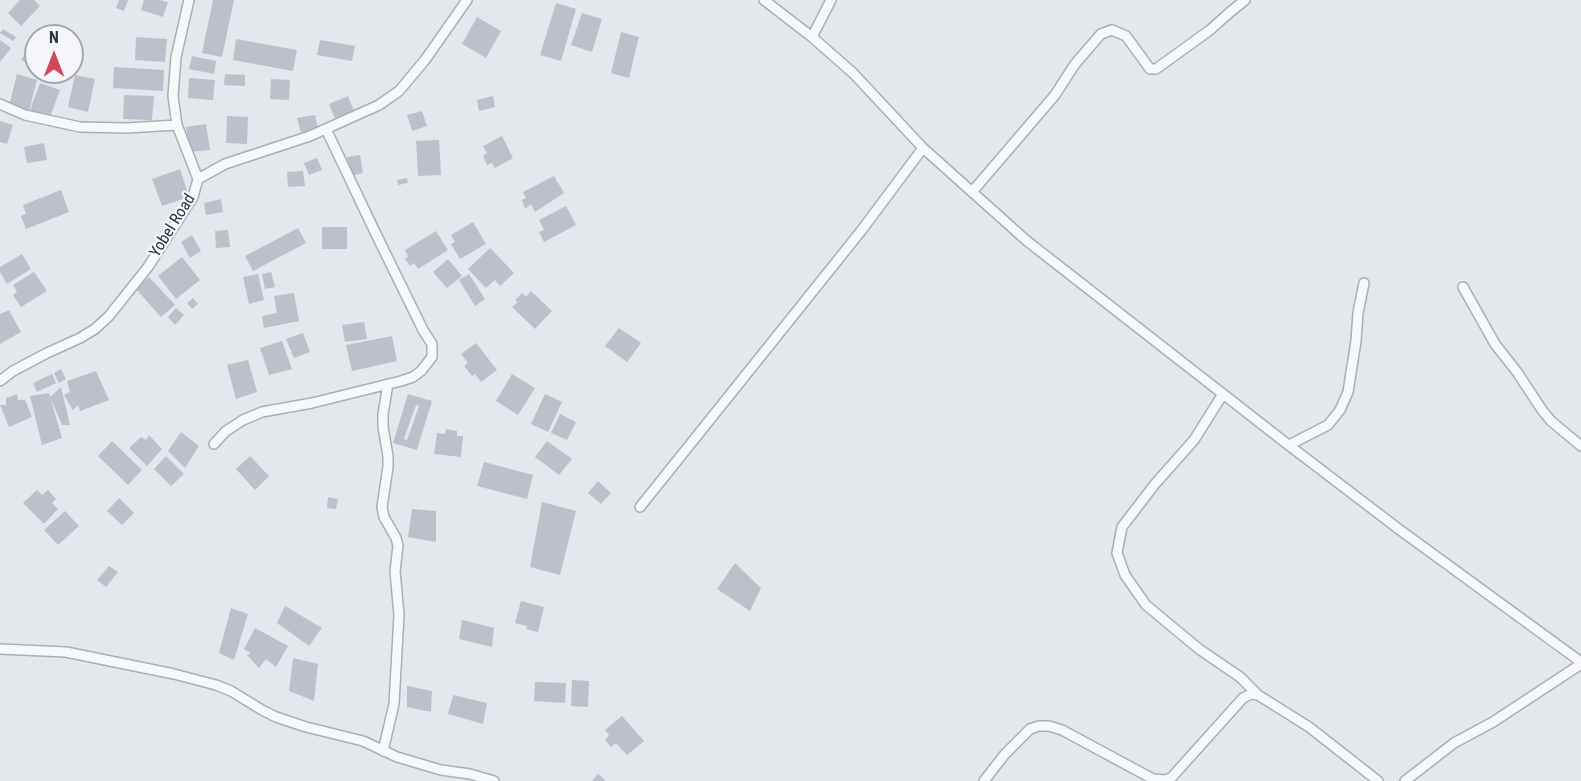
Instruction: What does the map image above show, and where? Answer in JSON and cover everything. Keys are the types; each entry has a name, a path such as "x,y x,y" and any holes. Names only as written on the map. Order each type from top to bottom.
{"street":[{"name":"Yobel Road","path":"0,381 13,371 80,338 95,329 109,316 148,267 193,197 198,179 177,125 173,96 176,57 189,0"},
{"path":"198,179 225,164 310,136 379,105 399,91 425,60 467,0"},
{"path":"764,0 812,37 852,73 923,148 1027,241 1409,537 1581,663 1492,722 1455,743 1405,781"},
{"path":"812,37 831,0"},
{"path":"972,192 1055,95 1075,64 1101,33 1112,30 1126,36 1150,69 1156,69 1210,30 1245,0"},
{"path":"0,104 25,115 80,127 126,128 177,125"},
{"path":"213,444 225,431 262,412 413,377 432,357 432,345 326,129"},
{"path":"640,507 861,231 923,148"},
{"path":"1289,445 1328,425 1340,410 1348,392 1364,283"},
{"path":"1463,287 1495,344 1542,410 1551,421 1581,446"},
{"path":"383,751 397,680 396,644 399,615 395,571 398,546 384,517 382,507 388,467 383,414 388,384"},
{"path":"1223,394 1194,440 1155,484 1122,527 1117,553 1125,575 1146,604 1199,649 1240,677 1258,695 1310,727 1378,781"},
{"path":"0,649 66,652 216,685 276,717 306,727 352,737 397,757 441,770 470,774 494,781"},
{"path":"984,781 1005,754 1030,729 1039,726 1062,730 1153,779 1166,780 1172,777 1243,698 1251,694 1258,695"}],"building":[{"path":"20,0 34,0 40,6 21,26 8,13"},
{"path":"119,0 128,0 124,11 116,8"},
{"path":"144,0 168,2 163,17 141,10"},
{"path":"213,0 234,0 222,57 202,53"},
{"path":"556,3 576,9 561,61 540,55"},
{"path":"582,13 602,19 592,52 571,45"},
{"path":"477,17 501,31 486,58 462,44"},
{"path":"3,29 16,37 13,41 0,33"},
{"path":"621,32 639,37 629,78 611,73"},
{"path":"136,37 167,39 165,62 135,60"},
{"path":"236,39 297,50 293,71 233,60"},
{"path":"0,40 11,48 0,62"},
{"path":"320,40 355,46 352,61 317,55"},
{"path":"192,56 216,61 214,74 189,69"},
{"path":"114,67 164,70 163,91 113,88"},
{"path":"17,74 24,76 24,84 36,84 29,111 9,106"},
{"path":"225,74 245,75 245,86 224,85"},
{"path":"84,77 95,79 88,112 68,107 73,84 84,84"},
{"path":"189,78 215,80 213,100 188,98"},
{"path":"271,79 290,80 289,100 270,99"},
{"path":"40,84 60,90 50,117 30,110"},
{"path":"124,95 154,96 152,120 123,119"},
{"path":"348,96 355,113 336,121 329,104"},
{"path":"493,96 495,107 479,111 477,100"},
{"path":"422,111 427,126 412,131 407,115"},
{"path":"315,115 318,129 301,133 297,118"},
{"path":"227,116 248,117 247,144 226,143"},
{"path":"0,121 13,125 7,144 0,142"},
{"path":"206,124 210,150 190,152 186,127"},
{"path":"502,136 513,158 495,168 492,163 487,165 483,156 487,153 483,146"},
{"path":"439,140 441,175 418,176 416,141"},
{"path":"44,143 47,160 27,163 24,147"},
{"path":"360,155 363,173 351,176 347,157"},
{"path":"317,158 322,170 309,175 304,163"},
{"path":"180,169 189,197 162,206 152,179"},
{"path":"303,171 305,186 288,187 287,172"},
{"path":"554,176 564,193 535,212 531,204 525,209 522,200 526,198 523,192"},
{"path":"407,178 408,183 398,185 397,180"},
{"path":"61,190 69,212 26,229 21,216 26,214 23,205"},
{"path":"221,199 223,212 206,215 204,203"},
{"path":"566,206 576,225 544,242 539,232 544,230 539,220"},
{"path":"473,222 486,244 460,259 451,244 455,242 451,235"},
{"path":"322,227 347,227 347,249 322,249"},
{"path":"298,228 306,243 253,271 245,256"},
{"path":"228,230 230,247 216,248 215,231"},
{"path":"436,231 448,250 418,269 414,263 410,266 405,259 408,257 405,250"},
{"path":"192,235 201,251 190,258 181,242"},
{"path":"490,248 514,273 500,286 495,280 486,288 468,269"},
{"path":"22,254 31,269 7,284 0,272 0,267"},
{"path":"182,257 200,280 176,299 158,276"},
{"path":"448,259 462,276 447,288 433,272"},
{"path":"34,272 47,291 21,307 13,295 17,292 13,285"},
{"path":"271,272 275,287 265,289 262,274"},
{"path":"258,274 264,300 249,304 243,277"},
{"path":"469,274 485,299 475,306 459,280"},
{"path":"149,277 175,305 161,317 136,289"},
{"path":"531,291 552,311 535,329 512,307 518,302 515,300 522,293 526,297"},
{"path":"294,293 299,321 264,328 262,316 277,313 274,296"},
{"path":"193,298 198,304 192,309 187,303"},
{"path":"176,308 184,315 175,325 168,317"},
{"path":"9,310 21,332 0,344 0,314"},
{"path":"364,322 367,339 345,342 342,325"},
{"path":"619,328 641,343 627,362 605,346"},
{"path":"303,333 310,352 294,358 286,339"},
{"path":"392,336 397,361 352,371 346,345"},
{"path":"282,341 292,369 269,375 260,348"},
{"path":"476,343 497,370 481,382 464,366 468,363 461,354"},
{"path":"248,360 257,392 236,399 227,365"},
{"path":"61,369 66,379 59,383 54,373"},
{"path":"96,371 109,400 80,411 78,405 73,410 64,395 70,392 67,381"},
{"path":"52,374 56,383 37,392 33,383"},
{"path":"512,374 535,388 518,415 496,401"},
{"path":"61,387 70,425 62,425 50,397"},
{"path":"49,393 62,438 42,445 30,396"},
{"path":"17,394 18,400 25,400 32,417 9,427 0,405 6,405 6,398"},
{"path":"408,394 432,401 417,450 393,443","holes":["416,405 419,406 407,440 404,439"]},
{"path":"545,394 562,402 548,432 531,424"},
{"path":"560,414 576,422 567,440 551,433"},
{"path":"446,429 457,431 457,436 463,436 461,457 434,454 437,433 445,434"},
{"path":"181,432 199,446 185,468 168,451"},
{"path":"149,435 162,449 147,466 129,448 141,437 146,440"},
{"path":"112,441 142,470 128,485 98,456"},
{"path":"547,441 572,459 559,475 535,457"},
{"path":"166,456 184,474 171,486 154,469"},
{"path":"250,456 269,476 255,490 236,469"},
{"path":"484,462 533,475 527,499 477,486"},
{"path":"598,481 611,493 601,504 588,493"},
{"path":"37,490 42,495 48,490 56,499 52,503 58,509 44,524 23,503"},
{"path":"328,497 338,499 336,509 327,508"},
{"path":"119,498 134,513 122,525 107,511"},
{"path":"542,502 576,511 560,575 530,567"},
{"path":"412,509 436,511 436,542 408,537"},
{"path":"65,511 79,526 58,545 44,530"},
{"path":"735,563 761,588 750,611 717,589"},
{"path":"109,566 118,572 106,587 97,580"},
{"path":"521,601 544,607 538,632 515,623"},
{"path":"285,606 322,628 309,646 277,623"},
{"path":"231,608 248,614 234,660 219,653"},
{"path":"462,620 494,628 492,647 459,639"},
{"path":"255,628 288,646 276,667 266,659 259,668 247,655 251,653 244,649"},
{"path":"293,658 318,664 314,701 289,691"},
{"path":"572,680 589,681 588,707 571,706"},
{"path":"535,682 566,683 565,703 534,701"},
{"path":"407,686 432,691 431,712 407,707"},
{"path":"453,695 487,703 483,724 448,714"},
{"path":"622,716 644,741 627,755 616,743 611,747 605,740 609,735 605,730"},
{"path":"598,774 606,781 592,781"}]}
